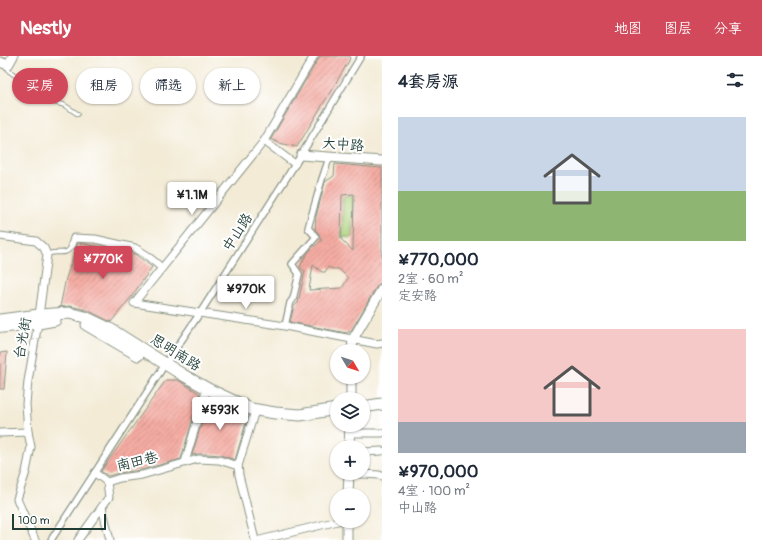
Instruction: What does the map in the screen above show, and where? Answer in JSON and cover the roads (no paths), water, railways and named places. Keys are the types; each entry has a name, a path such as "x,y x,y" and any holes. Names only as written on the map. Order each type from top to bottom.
{"main road":[{"name":"思明南路","path":"0,327 69,313 85,316 110,330 205,394 254,414 300,420 330,416"},
{"name":"思明南路","path":"0,320 38,319"},
{"name":"思明南路","path":"164,366 183,374 210,390 251,409 300,415 330,410"},
{"path":"370,401 382,399"},
{"path":"370,406 382,404"}],"street":[{"path":"4,64 13,56"},
{"path":"314,56 264,141 134,303 285,326 377,344 382,343"},
{"name":"中山路","path":"51,540 200,313 301,155 361,56"},
{"path":"264,141 295,164"},
{"name":"大中路","path":"301,155 382,161"},
{"path":"285,326 299,274 292,264 316,237 308,228 329,158"},
{"path":"0,236 36,241 44,248 47,255"},
{"path":"72,245 74,238 95,239 120,244 135,248 162,268"},
{"name":"台光街","path":"35,540 17,499 26,472 31,447 28,432 26,404 28,381 47,255"},
{"path":"353,344 353,339 382,289"},
{"path":"185,462 205,394"},
{"path":"254,414 238,466 255,540"},
{"path":"0,433 28,432"},
{"path":"370,432 382,433"},
{"path":"370,452 382,451"},
{"name":"南田巷","path":"78,540 109,497 107,482 120,478 142,475 198,459 219,460 238,466"},
{"path":"95,473 107,482"},
{"path":"370,474 382,476"},
{"path":"102,507 110,540"},
{"path":"260,540 330,523"},
{"path":"347,528 347,540"}],"lane":[{"path":"4,64 9,72 53,102 64,105 78,114"},
{"path":"47,255 51,252 67,252 70,250 72,245"}]}
